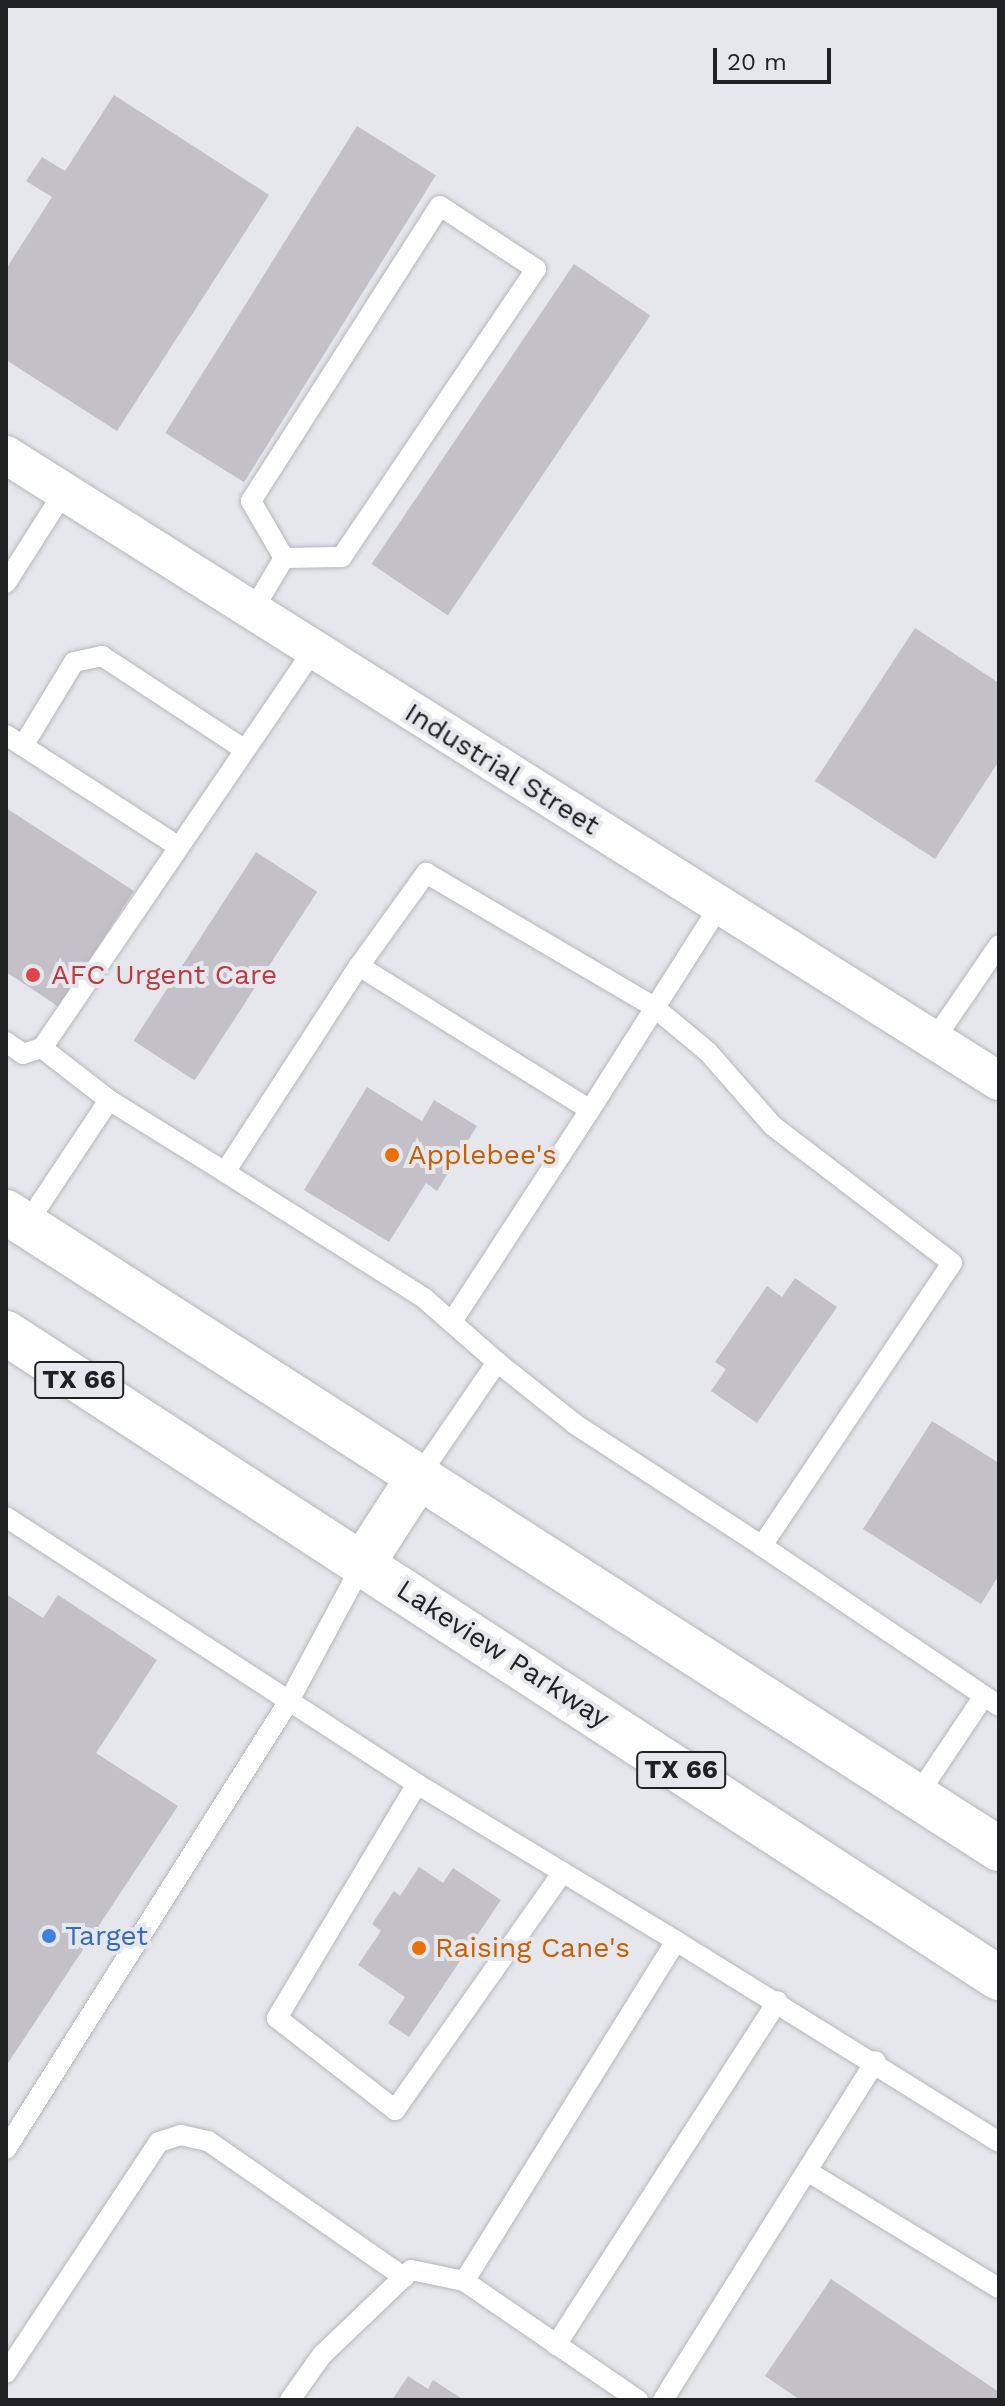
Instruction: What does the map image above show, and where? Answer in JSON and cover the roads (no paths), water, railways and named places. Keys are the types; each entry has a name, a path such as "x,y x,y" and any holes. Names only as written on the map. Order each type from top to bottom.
{"main road":[{"path":"16,1219 999,1849"},
{"name":"Lakeview Parkway","path":"6,1333 999,1978"},
{"path":"363,1563 419,1476"}],"street":[{"name":"Industrial Street","path":"6,455 999,1081"}],"lane":[{"path":"440,206 536,269 342,557 284,558 251,501 440,206"},
{"path":"6,583 64,492"},
{"path":"253,610 284,558"},
{"path":"6,1042 23,1054 42,1048 314,649"},
{"path":"179,847 14,740 74,662 102,656 245,750"},
{"path":"225,1172 359,966 426,873 654,1007 708,1052 773,1126 952,1263 762,1546"},
{"path":"453,1320 719,907"},
{"path":"934,1040 999,945"},
{"path":"359,966 590,1110"},
{"path":"42,1048 109,1100 453,1320 497,1362 575,1424 991,1701 917,1796"},
{"path":"16,1219 109,1100"},
{"path":"419,1476 497,1362"},
{"path":"6,1517 417,1784 876,2061 999,2142"},
{"path":"6,2149 289,1701 363,1563"},
{"path":"417,1784 277,2018 395,2110 563,1872"},
{"path":"464,2281 676,1941"},
{"path":"556,2345 778,2001"},
{"path":"663,2400 876,2061"},
{"path":"6,2373 159,2142 181,2135 208,2141 404,2277"},
{"path":"807,2171 999,2288"},
{"path":"290,2400 322,2355 411,2270 464,2281 638,2400"}],"place":[{"name":"AFC Urgent Care","path":"33,975"},
{"name":"Applebee's","path":"392,1155"},
{"name":"Target","path":"49,1936"},
{"name":"Raising Cane's","path":"419,1948"}]}
